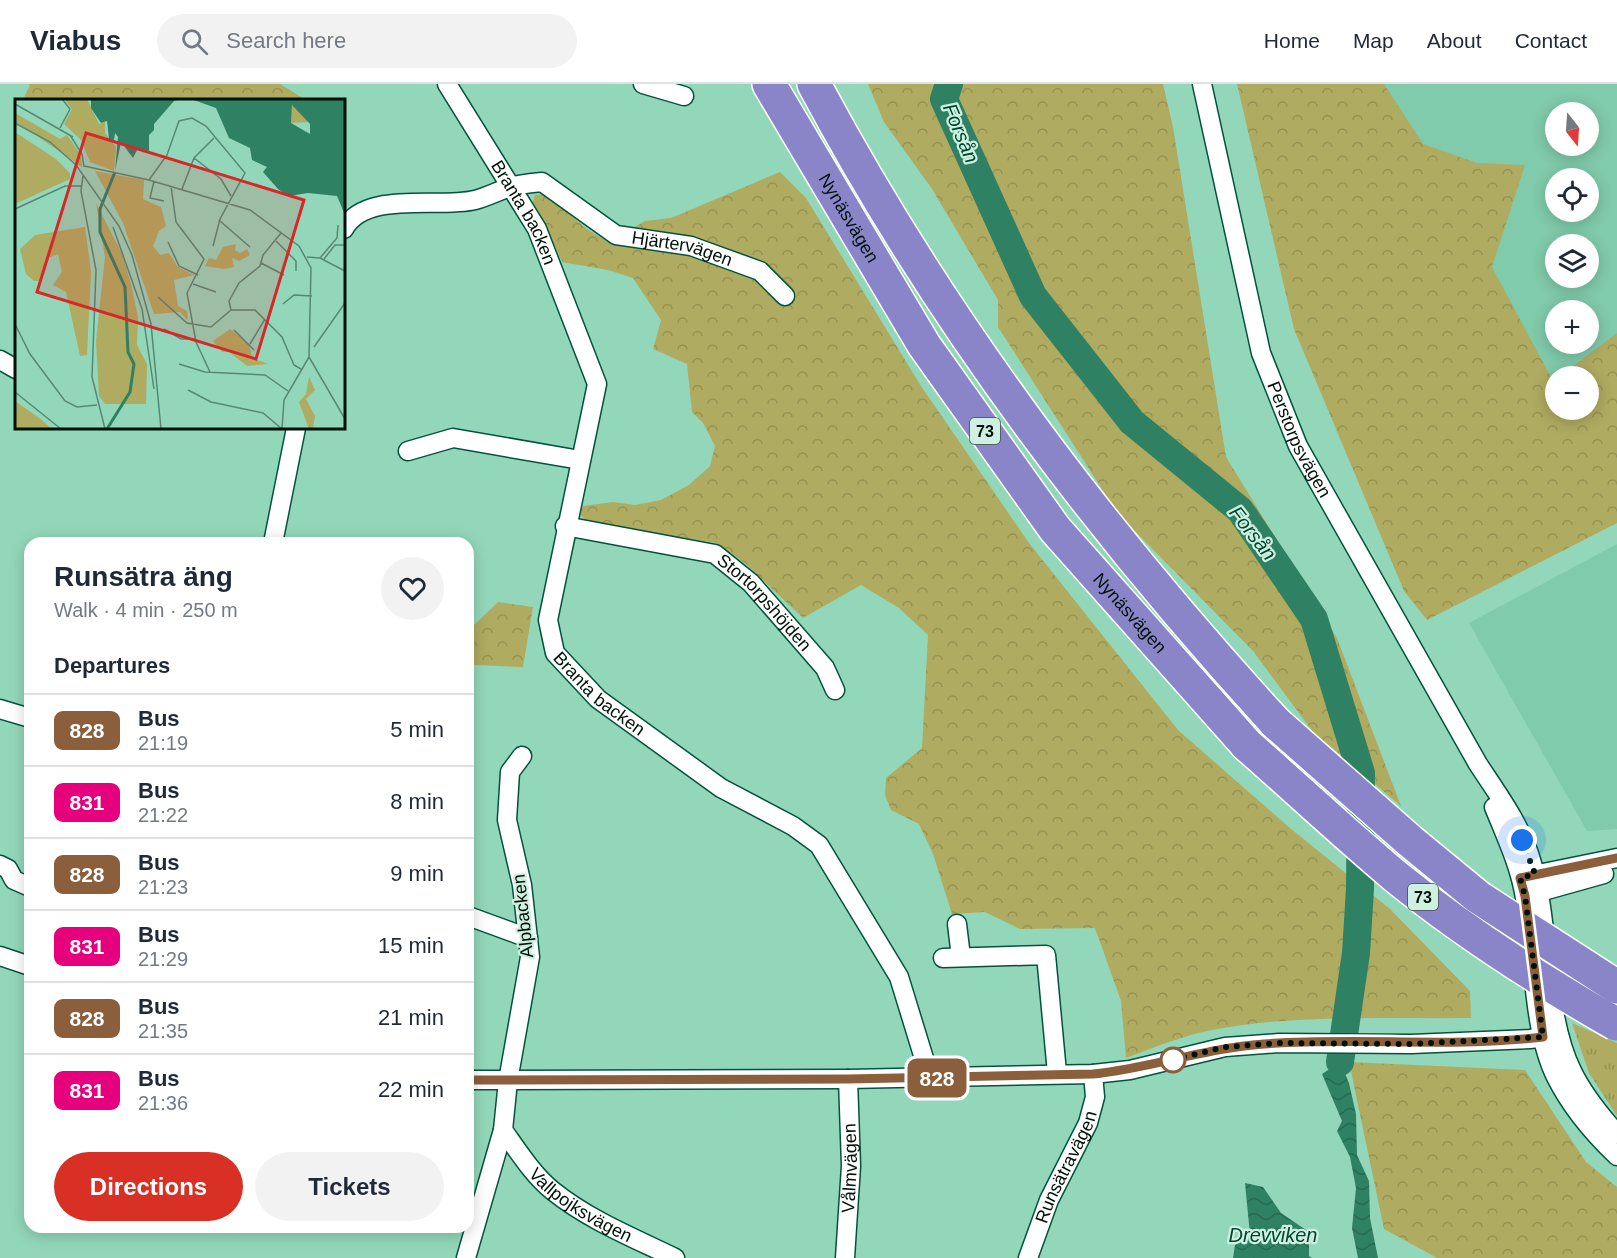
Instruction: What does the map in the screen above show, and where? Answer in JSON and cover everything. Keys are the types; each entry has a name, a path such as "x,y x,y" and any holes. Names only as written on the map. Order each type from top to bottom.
{"highway":[{"name":"Nynäsvägen","path":"769,84 924,345 1055,529 1247,745 1395,875 1460,925 1544,983 1616,1024"},
{"name":"Nynäsvägen","path":"814,84 870,182 963,332 1086,503 1228,671 1276,723 1410,841 1478,897 1617,987"}],"street":[{"path":"643,84 684,96"},
{"name":"Perstorpsvägen","path":"1202,84 1261,353 1294,436 1478,764 1530,885 1556,1078 1587,1122 1617,1156"},
{"name":"Branta backen","path":"453,86 537,229 597,384 548,620 555,653 598,699 721,788 793,826 819,845 899,977 930,1078"},
{"name":"Hjärtervägen","path":"345,227 349,220 371,208 400,203 454,203 476,200 511,187 542,182 616,235 691,246 760,271 785,296"},
{"path":"0,360 15,368"},
{"path":"274,537 296,429"},
{"path":"408,451 453,438 580,460"},
{"name":"Stortorpshöjden","path":"566,526 715,554 751,583 825,668 835,690"},
{"path":"0,709 24,716"},
{"name":"Alpbacken","path":"508,1081 530,957 522,885 507,820 510,772 522,756"},
{"path":"1530,885 1580,867 1617,858"},
{"path":"0,865 8,869 14,880 24,884"},
{"path":"1530,885 1617,870"},
{"path":"474,918 528,938"},
{"path":"957,924 952,958 1046,955 1058,1073"},
{"path":"0,956 24,964"},
{"path":"474,1080 848,1079 1093,1074 1130,1070 1225,1047 1279,1043 1391,1043 1551,1036"},
{"name":"Perstorpsvägen","path":"1551,1036 1596,1109 1617,1134"},
{"name":"Runsätravägen","path":"1028,1258 1049,1200 1088,1123 1095,1097 1093,1074"},
{"name":"Vålmvägen","path":"845,1258 850,1166 848,1079"},
{"path":"474,1230 503,1130 508,1081"},
{"name":"Vallpojksvägen","path":"503,1130 526,1163 553,1191 607,1224 675,1258"},
{"path":"466,1258 473,1233"}],"shaded area":[{"path":"1379,84 1617,84 1617,337 1599,350 1599,300 1545,300 1545,354 1594,354 1578,366 1545,366 1545,372 1425,150"},
{"path":"1617,544 1617,829 1587,831 1469,623"}],"green space":[{"path":"28,84 280,84 304,99 23,99 30,85"},
{"path":"868,84 1163,84 1173,127 1226,457 1337,638 1401,806 1313,732 1253,651 1118,514 998,327 998,300 932,189 884,122"},
{"path":"1237,84 1384,84 1423,144 1477,163 1525,165 1492,267 1545,366 1545,420 1599,420 1599,366 1573,366 1589,354 1599,354 1599,347 1617,333 1617,523 1427,620 1404,591 1294,329"},
{"path":"780,172 806,198 921,386 1029,543 1178,730 1290,828 1390,909 1470,991 1471,1018 1344,1018 1249,1024 1194,1034 1126,1058 1121,1001 1095,928 1020,929 985,912 952,914 933,854 919,824 891,810 885,795 886,778 922,748 928,635 899,608 861,585 803,618 746,564 716,543 588,523 579,513 583,506 613,502 635,505 661,500 689,485 710,466 715,446 703,423 692,412 687,364 653,349 661,320 633,278 608,270 562,262 547,229 532,206 535,195 545,194 587,229 608,242 645,221 671,218"},
{"path":"498,602 533,607 523,667 474,665 474,625"},
{"path":"1572,1023 1617,1043 1617,1116 1589,1073"},
{"path":"1349,1062 1525,1070 1586,1162 1617,1187 1617,1258 1437,1258 1384,1229"}],"water":[{"name":"Drevviken","path":"1340,1062 1349,1083 1356,1114 1357,1155 1369,1181 1370,1218 1378,1258 1358,1258 1352,1228 1356,1188 1350,1157 1337,1131 1342,1121 1322,1074"},
{"name":"Drevviken","path":"1245,1183 1263,1187 1281,1213 1309,1232 1309,1256 1312,1258 1233,1258 1235,1245 1250,1235"}],"waterway":[{"name":"Forsån","path":"949,84 944,99 1033,296 1132,422 1240,510 1314,619 1361,773 1360,889 1356,953 1340,1062"}],"bus line":[{"name":"828","path":"474,1080 848,1079 1093,1074 1130,1070 1225,1047 1279,1043 1411,1044 1543,1037 1525,896 1520,878 1617,858"}],"route":[{"path":"1173,1060 1168,1061 1225,1047 1279,1043 1411,1044 1543,1037 1525,896 1520,878 1535,874 1522,840"}]}
